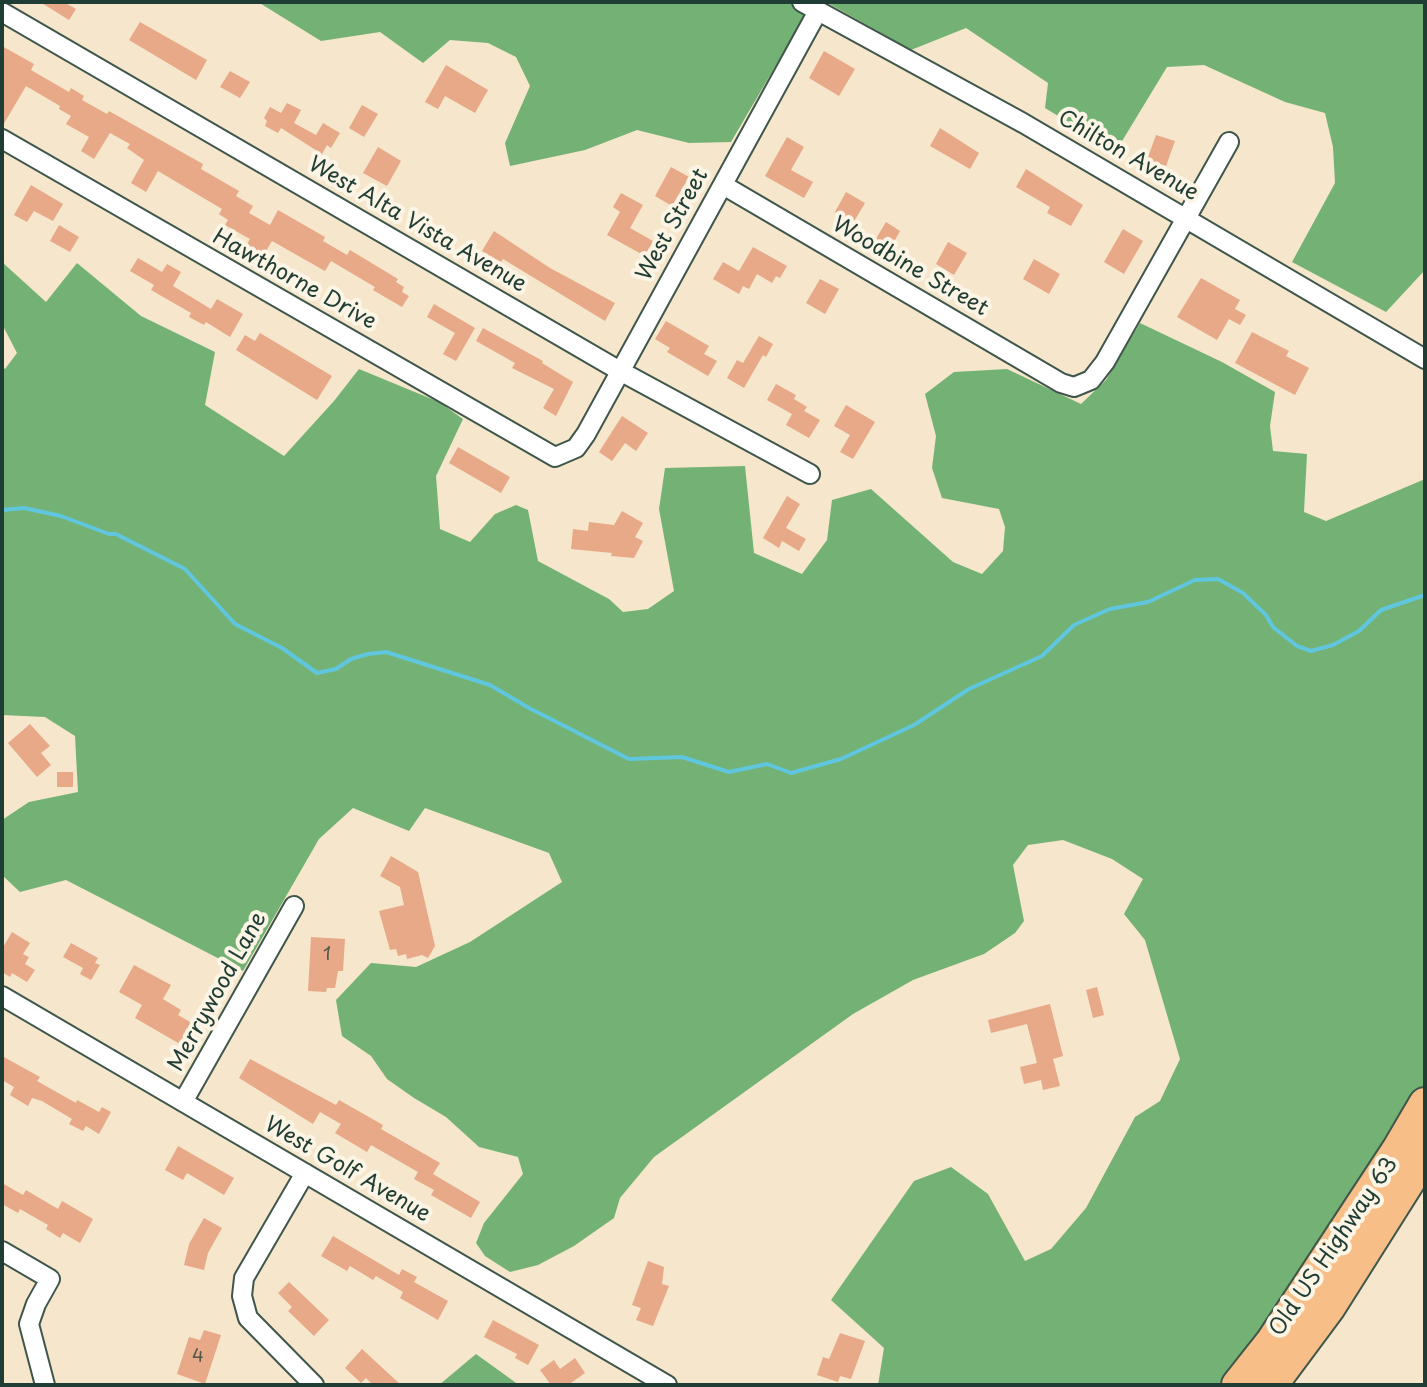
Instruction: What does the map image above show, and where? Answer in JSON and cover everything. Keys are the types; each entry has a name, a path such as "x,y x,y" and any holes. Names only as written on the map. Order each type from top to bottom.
{"highway":[{"name":"Old US Highway 63","path":"1238,1385 1272,1342 1425,1104"},
{"path":"1271,1385 1329,1307 1425,1155"}],"street":[{"name":"West Street","path":"564,454 576,448 586,434 723,185 810,6"},
{"name":"Chilton Avenue","path":"810,6 1023,123 1425,359"},
{"name":"West Alta Vista Avenue","path":"2,12 620,371 810,474"},
{"name":"Hawthorne Drive","path":"2,139 555,457 564,454"},
{"path":"1186,218 1229,142"},
{"name":"Woodbine Street","path":"723,185 1047,376 1074,387 1091,380 1105,362 1186,218"},
{"name":"Merrywood Lane","path":"183,1102 294,906"},
{"name":"West Golf Avenue","path":"2,996 667,1385"},
{"path":"305,1173 244,1278 242,1296 248,1318 314,1385"},
{"path":"2,1251 50,1279 29,1324 45,1385"}],"green space":[{"path":"258,2 813,2 731,142 689,143 637,130 585,150 510,166 505,143 530,86 516,57 488,43 450,40 423,63 380,32 321,41"},
{"path":"826,2 1425,2 1425,270 1386,312 1292,262 1335,183 1333,147 1325,113 1285,102 1204,65 1167,67 1116,151 1045,108 1048,83 966,28 911,50"},
{"path":"2,262 46,302 77,263 141,316 215,352 205,405 284,456 359,369 439,402 463,419 436,476 440,529 470,542 495,514 516,505 528,510 538,561 609,599 623,612 648,609 674,591 659,509 665,468 745,466 754,553 802,574 827,540 832,500 871,489 953,562 982,574 1003,551 1005,527 999,509 942,498 932,468 936,436 925,394 954,372 1007,369 1081,404 1106,380 1140,323 1222,362 1275,392 1270,426 1273,451 1307,454 1304,512 1326,521 1425,479 1425,1104 1238,1385 878,1385 884,1348 831,1300 914,1181 951,1167 988,1194 1025,1261 1051,1249 1086,1208 1135,1117 1160,1101 1180,1059 1145,940 1124,914 1143,879 1112,859 1063,840 1028,845 1013,865 1024,921 1015,933 984,954 913,980 853,1014 654,1157 620,1198 614,1218 574,1246 538,1265 510,1272 485,1256 476,1243 484,1223 523,1174 518,1157 479,1147 446,1117 387,1079 371,1056 342,1036 336,1000 371,963 416,967 470,942 562,882 549,853 425,808 409,831 353,808 319,839 243,971 66,880 20,892 2,875 2,820 29,802 78,792 75,736 45,717 2,715 2,367 5,369 17,353 2,324"},
{"path":"476,1354 519,1385 439,1385"}],"building":[{"path":"40,2 64,2 76,9 69,20"},
{"path":"140,22 207,60 196,80 129,40"},
{"path":"2,46 34,64 31,70 69,92 71,88 84,96 82,100 107,114 109,111 203,164 201,169 239,191 236,196 253,206 249,213 270,225 278,210 325,237 323,241 347,255 350,250 398,279 396,282 404,287 402,292 409,296 402,307 331,261 325,271 272,241 259,263 242,253 250,239 225,225 228,220 219,214 222,209 158,171 146,192 131,183 144,160 127,148 130,144 110,133 94,159 81,151 89,137 66,124 71,116 26,86 2,127"},
{"path":"824,51 855,69 839,96 809,78"},
{"path":"446,65 488,90 475,113 445,96 438,109 425,102"},
{"path":"230,71 250,82 240,98 220,87"},
{"path":"287,103 301,110 294,123 316,135 323,123 340,133 331,148 327,145 322,154 281,128 278,133 265,126 267,121 264,118 270,107 281,113"},
{"path":"362,105 378,114 364,137 349,128"},
{"path":"940,128 979,153 970,169 930,146"},
{"path":"1156,135 1175,141 1166,166 1147,160"},
{"path":"787,137 804,147 791,170 813,182 804,198 765,176"},
{"path":"378,147 401,161 387,186 363,173"},
{"path":"671,167 689,177 672,206 655,196"},
{"path":"1026,169 1083,205 1071,226 1047,213 1050,207 1016,187"},
{"path":"31,185 63,204 53,221 34,211 27,222 14,215"},
{"path":"846,192 865,203 853,223 835,212"},
{"path":"621,193 643,205 630,228 653,241 645,256 607,235 620,212 613,207"},
{"path":"886,222 900,231 889,251 874,242"},
{"path":"59,225 79,237 70,252 50,241"},
{"path":"1123,229 1143,241 1124,274 1104,262"},
{"path":"494,231 550,268 615,303 605,321 503,259 501,262 482,251"},
{"path":"948,242 967,253 954,275 936,264"},
{"path":"753,247 787,266 780,278 776,276 772,283 757,274 749,289 743,286 739,294 713,279 723,262 739,271"},
{"path":"138,258 162,272 167,264 181,272 173,286 211,309 217,299 243,314 230,337 206,322 204,325 189,317 191,313 151,290 154,285 130,271"},
{"path":"1034,259 1060,274 1049,294 1023,279"},
{"path":"1201,278 1240,300 1235,309 1246,315 1240,325 1229,319 1217,340 1177,317"},
{"path":"820,279 839,289 825,314 806,303"},
{"path":"434,304 475,328 456,361 443,354 455,333 427,317"},
{"path":"666,321 709,346 704,354 717,361 708,376 667,352 670,348 655,339"},
{"path":"483,328 543,361 573,382 556,416 543,408 554,389 512,368 515,363 476,341"},
{"path":"1252,332 1289,351 1286,356 1309,368 1295,395 1235,363"},
{"path":"260,333 332,376 317,400 236,350 245,335 255,341"},
{"path":"759,336 773,344 744,388 727,378 737,360 743,363"},
{"path":"776,384 796,395 794,399 807,407 804,411 820,420 809,438 786,425 792,414 767,400"},
{"path":"846,405 875,422 853,459 840,452 850,435 834,426"},
{"path":"622,416 648,433 636,451 625,443 612,461 599,452"},
{"path":"458,447 510,477 501,493 449,463"},
{"path":"787,496 800,504 786,528 806,539 799,551 782,541 779,548 763,538"},
{"path":"622,511 643,523 635,537 643,541 634,558 571,549 573,529 588,531 589,522 614,525"},
{"path":"30,724 50,746 41,753 51,765 37,777 8,743"},
{"path":"57,772 73,772 73,787 57,787"},
{"path":"391,856 418,872 435,946 428,958 422,955 407,959 406,954 398,956 396,949 390,950 379,911 404,905 400,887 380,876"},
{"path":"12,932 30,943 23,954 29,957 25,964 35,970 27,982 12,973 10,977 2,972 2,949"},
{"path":"311,937 345,939 343,971 338,971 335,988 327,988 326,992 308,991"},
{"path":"71,943 98,958 95,963 100,965 91,980 80,974 83,968 63,957"},
{"path":"134,965 171,985 163,999 181,1010 178,1015 204,1030 192,1051 135,1018 142,1005 119,992"},
{"path":"1097,987 1104,1015 1093,1018 1086,990"},
{"path":"1050,1004 1063,1056 1053,1059 1060,1086 1043,1090 1041,1080 1024,1084 1020,1067 1037,1063 1027,1024 991,1033 988,1020"},
{"path":"2,1056 40,1077 37,1081 76,1103 77,1100 99,1112 102,1107 111,1112 99,1134 86,1126 83,1131 69,1124 72,1119 42,1101 32,1098 28,1106 10,1095 14,1087 2,1080"},
{"path":"250,1059 336,1105 339,1100 440,1163 433,1174 480,1202 471,1218 431,1195 434,1190 414,1179 418,1172 371,1145 367,1152 335,1133 341,1124 320,1112 313,1124 239,1078"},
{"path":"178,1146 234,1178 224,1195 187,1173 183,1180 165,1170"},
{"path":"2,1183 23,1195 26,1190 58,1209 62,1201 93,1219 80,1243 63,1233 60,1238 46,1229 48,1225 20,1209 18,1213 2,1204"},
{"path":"204,1218 222,1228 208,1253 204,1270 184,1265 189,1244"},
{"path":"333,1236 399,1275 402,1269 417,1277 414,1282 448,1301 438,1320 400,1298 403,1292 376,1276 373,1280 350,1266 347,1271 321,1256"},
{"path":"648,1261 664,1267 662,1284 669,1286 653,1326 636,1320 641,1308 632,1305"},
{"path":"289,1282 329,1320 314,1336 288,1311 292,1307 278,1293"},
{"path":"493,1320 539,1345 528,1365 515,1358 517,1354 484,1337"},
{"path":"204,1330 221,1335 205,1384 177,1374 189,1337 200,1340"},
{"path":"840,1333 865,1341 851,1379 840,1376 838,1382 817,1375 823,1357 829,1359"},
{"path":"362,1349 401,1385 373,1385 366,1378 361,1383 345,1368"},
{"path":"575,1358 585,1373 568,1385 551,1385 540,1370 554,1360 560,1369"}],"waterway":[{"path":"2,510 24,508 61,516 116,534 185,569 235,624 282,648 317,673 336,669 351,659 386,652 490,685 629,759 682,757 729,772 767,764 791,773 841,759 914,725 969,689 1042,656 1074,625 1110,609 1148,602 1195,580 1218,579 1243,593 1266,615 1273,627 1297,646 1311,651 1333,645 1359,631 1381,610 1425,595"}]}
